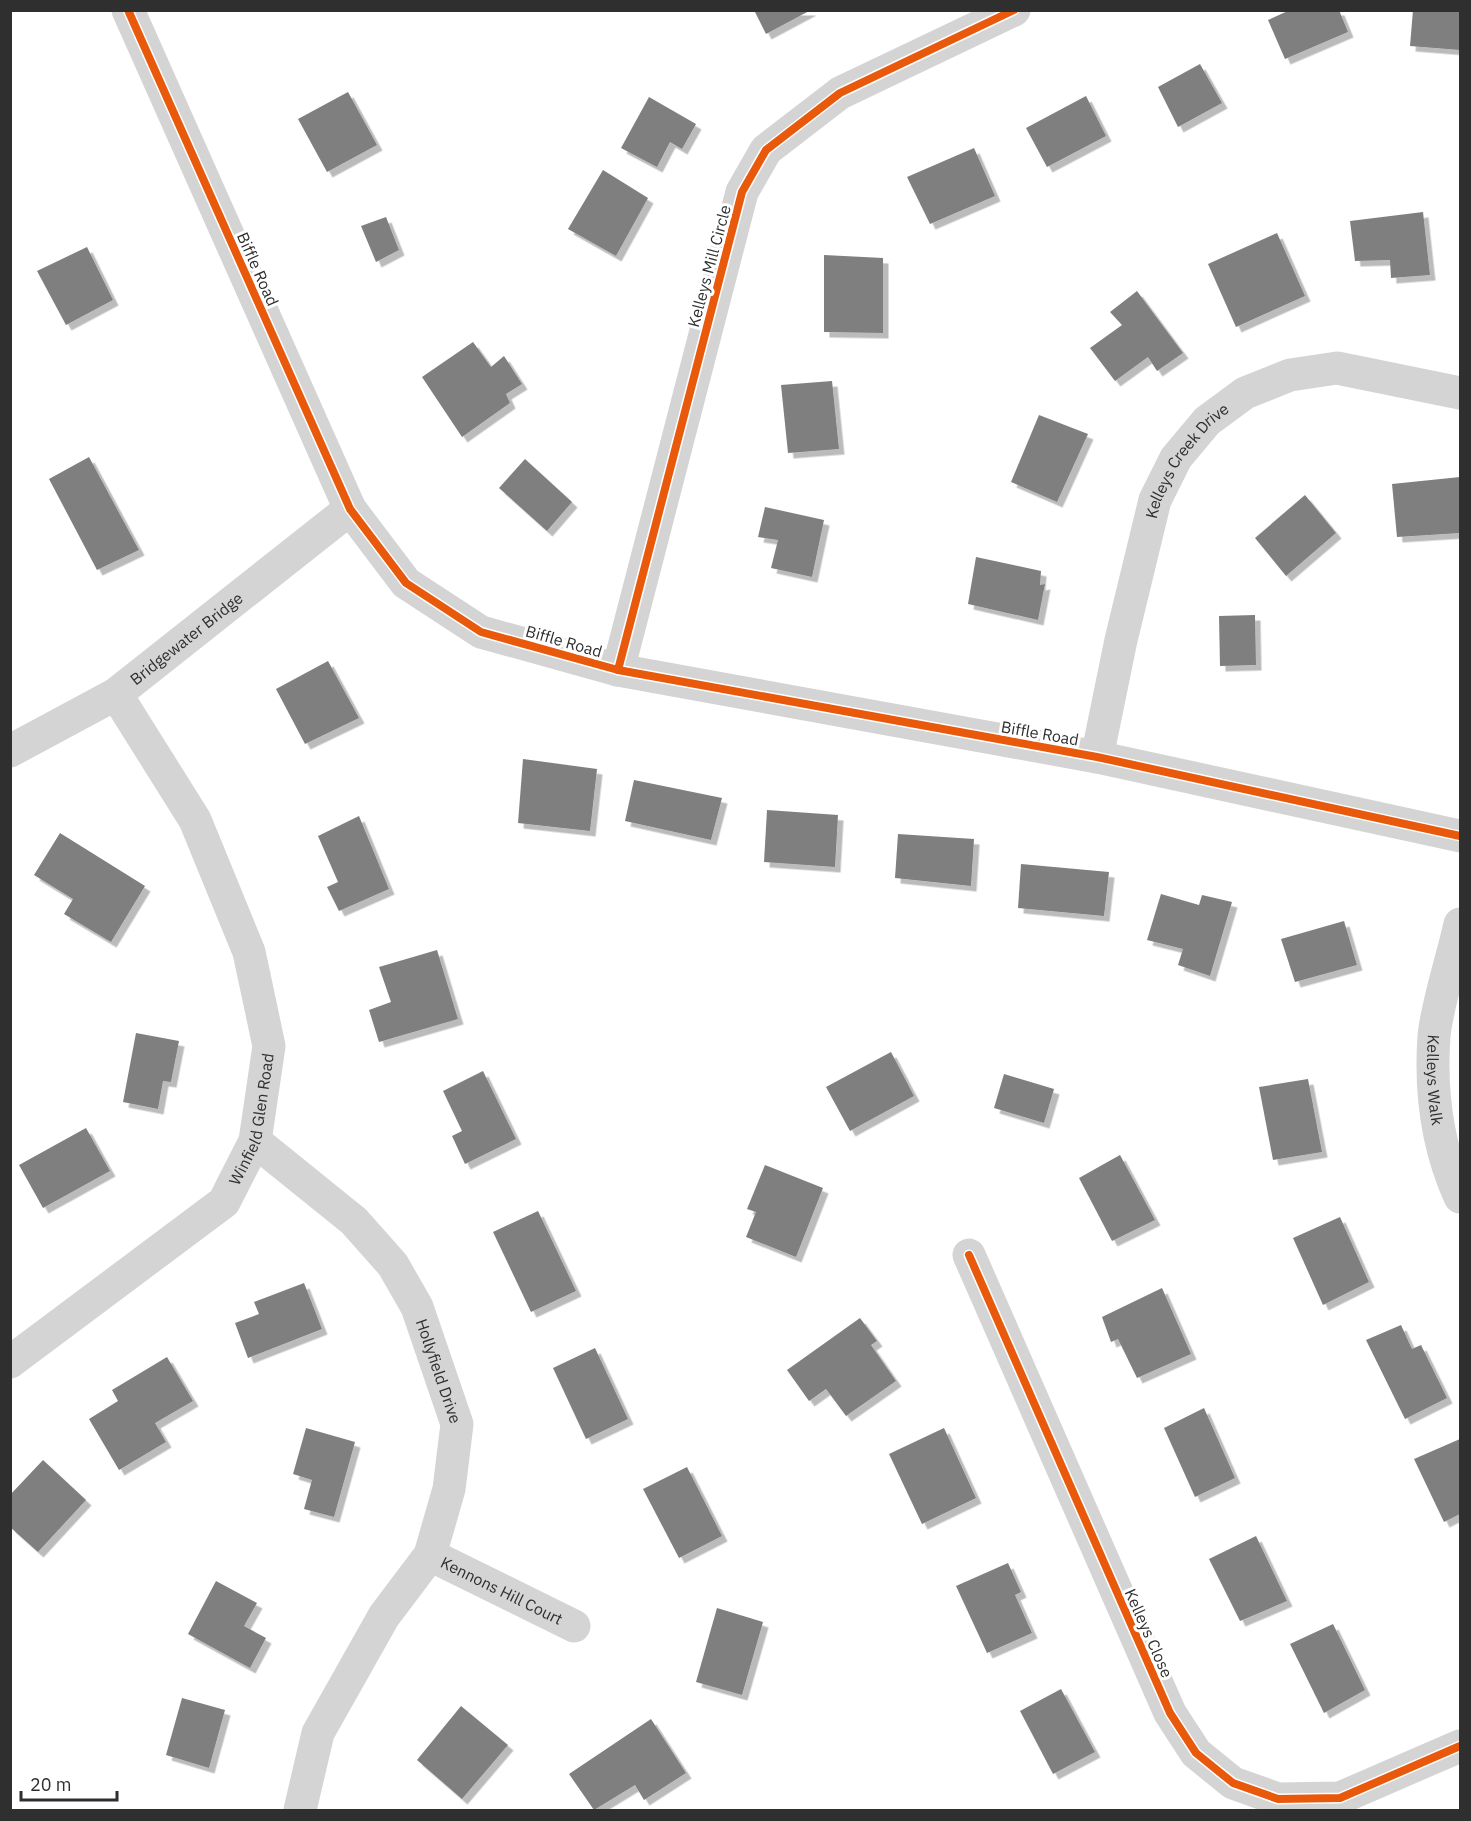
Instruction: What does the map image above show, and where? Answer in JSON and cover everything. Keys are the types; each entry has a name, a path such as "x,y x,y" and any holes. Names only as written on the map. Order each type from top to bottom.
{"street":[{"name":"Biffle Road","path":"128,10 350,509 406,583 481,632 618,670 1097,757 1461,836"},
{"name":"Kelleys Mill Circle","path":"618,670 742,192 766,150 840,93 1014,10"},
{"name":"Kelleys Creek Drive","path":"1097,757 1120,640 1155,500 1176,458 1207,421 1245,393 1257,388 1290,375 1337,368 1461,393"},
{"name":"Bridgewater Bridge","path":"10,751 116,694 350,509"},
{"name":"Winfield Glen Road","path":"10,1362 225,1203 255,1141 270,1046 249,952 195,820 116,694"},
{"name":"Kelleys Walk","path":"1461,924 1434,1035 1436,1124 1448,1170 1461,1197"},
{"name":"Hollyfield Drive","path":"255,1141 354,1221 393,1265 417,1307 457,1424 449,1489 430,1555 384,1616 318,1733 300,1810"},
{"name":"Kelleys Close","path":"969,1255 1170,1713 1196,1753 1233,1783 1278,1799 1340,1798 1461,1746"},
{"name":"Kennons Hill Court","path":"430,1555 574,1626"}],"building":[{"path":"754,10 811,10 766,34"},
{"path":"1290,10 1339,10 1348,32 1285,59 1268,20"},
{"path":"1413,10 1460,10 1460,50 1410,46"},
{"path":"1200,64 1222,103 1178,127 1158,87"},
{"path":"348,92 377,145 327,172 298,119"},
{"path":"1086,96 1106,136 1047,167 1026,128"},
{"path":"649,97 696,124 682,149 670,142 657,167 621,148"},
{"path":"974,148 995,196 930,224 907,177"},
{"path":"603,170 648,198 616,256 568,229"},
{"path":"1423,212 1430,275 1391,278 1390,260 1355,261 1350,221"},
{"path":"386,217 399,250 376,262 361,226"},
{"path":"1277,233 1305,296 1236,327 1208,264"},
{"path":"87,247 113,300 66,325 37,271"},
{"path":"824,255 883,258 883,333 824,332"},
{"path":"1137,291 1183,353 1157,371 1148,357 1115,381 1090,348 1122,325 1110,312"},
{"path":"473,342 491,367 504,356 522,384 506,394 510,403 462,437 422,377"},
{"path":"832,381 839,449 788,453 781,385"},
{"path":"1039,415 1088,434 1057,502 1011,482"},
{"path":"89,457 139,550 97,570 49,479"},
{"path":"525,459 572,502 547,531 499,488"},
{"path":"1460,477 1460,533 1397,537 1392,484"},
{"path":"1305,495 1336,533 1286,576 1255,538"},
{"path":"765,507 824,520 812,577 771,568 778,540 758,537"},
{"path":"976,557 1041,571 1040,585 1045,584 1038,620 968,604"},
{"path":"1255,615 1256,665 1220,666 1219,616"},
{"path":"328,661 359,718 305,744 276,689"},
{"path":"523,759 597,769 590,831 518,823"},
{"path":"634,780 722,798 711,840 625,821"},
{"path":"767,810 838,815 835,867 764,862"},
{"path":"359,816 389,889 339,911 327,887 338,882 318,836"},
{"path":"60,833 145,886 111,942 64,914 73,899 34,875"},
{"path":"898,834 974,839 971,886 895,878"},
{"path":"1021,864 1109,872 1104,916 1018,908"},
{"path":"1161,894 1199,905 1202,895 1232,902 1210,976 1178,965 1183,949 1147,940"},
{"path":"1344,921 1357,965 1295,982 1281,939"},
{"path":"437,950 458,1019 379,1042 369,1010 391,1002 379,967"},
{"path":"136,1033 179,1041 171,1082 163,1081 158,1109 123,1102"},
{"path":"891,1052 914,1096 850,1131 826,1087"},
{"path":"483,1071 516,1139 465,1164 452,1136 462,1131 443,1091"},
{"path":"1004,1074 1054,1089 1044,1123 994,1108"},
{"path":"1308,1079 1322,1152 1273,1160 1259,1087"},
{"path":"86,1128 110,1171 43,1208 19,1165"},
{"path":"1120,1155 1155,1220 1112,1241 1079,1178"},
{"path":"765,1165 823,1188 796,1257 746,1237 756,1212 747,1209"},
{"path":"538,1211 576,1291 531,1312 493,1232"},
{"path":"1340,1217 1369,1282 1323,1305 1293,1238"},
{"path":"304,1283 322,1329 248,1358 235,1323 259,1314 254,1302"},
{"path":"1162,1288 1191,1354 1137,1378 1118,1339 1111,1342 1102,1317"},
{"path":"860,1318 877,1341 871,1345 896,1381 846,1416 826,1389 809,1401 787,1370"},
{"path":"1401,1325 1412,1349 1421,1345 1447,1398 1405,1419 1366,1340"},
{"path":"595,1348 628,1419 586,1439 553,1368"},
{"path":"167,1357 193,1401 155,1423 166,1442 119,1470 89,1419 118,1401 112,1390"},
{"path":"1204,1408 1235,1478 1195,1497 1164,1428"},
{"path":"306,1428 355,1442 334,1517 304,1509 312,1480 293,1474"},
{"path":"944,1428 976,1498 922,1524 889,1454"},
{"path":"1460,1439 1460,1514 1444,1522 1414,1459"},
{"path":"43,1460 86,1500 38,1552 10,1527 10,1495"},
{"path":"687,1467 722,1536 679,1558 643,1489"},
{"path":"1256,1536 1287,1601 1240,1621 1209,1559"},
{"path":"1008,1563 1021,1592 1015,1595 1032,1633 987,1653 956,1586"},
{"path":"216,1581 257,1603 244,1626 266,1638 250,1668 188,1634"},
{"path":"717,1608 763,1622 742,1695 696,1682"},
{"path":"1333,1624 1365,1690 1324,1713 1290,1644"},
{"path":"1061,1689 1095,1752 1053,1774 1020,1711"},
{"path":"182,1698 225,1710 209,1768 166,1755"},
{"path":"461,1706 508,1745 462,1799 417,1760"},
{"path":"651,1719 686,1773 644,1800 635,1785 594,1810 569,1774"}],"cycle path":[{"path":"128,10 350,509 406,583 481,632 618,670 1097,757 1460,836"},
{"path":"618,670 742,192 766,150 840,93 1014,10"},
{"path":"969,1255 1170,1713 1196,1753 1233,1783 1278,1799 1340,1798 1460,1746"}]}
